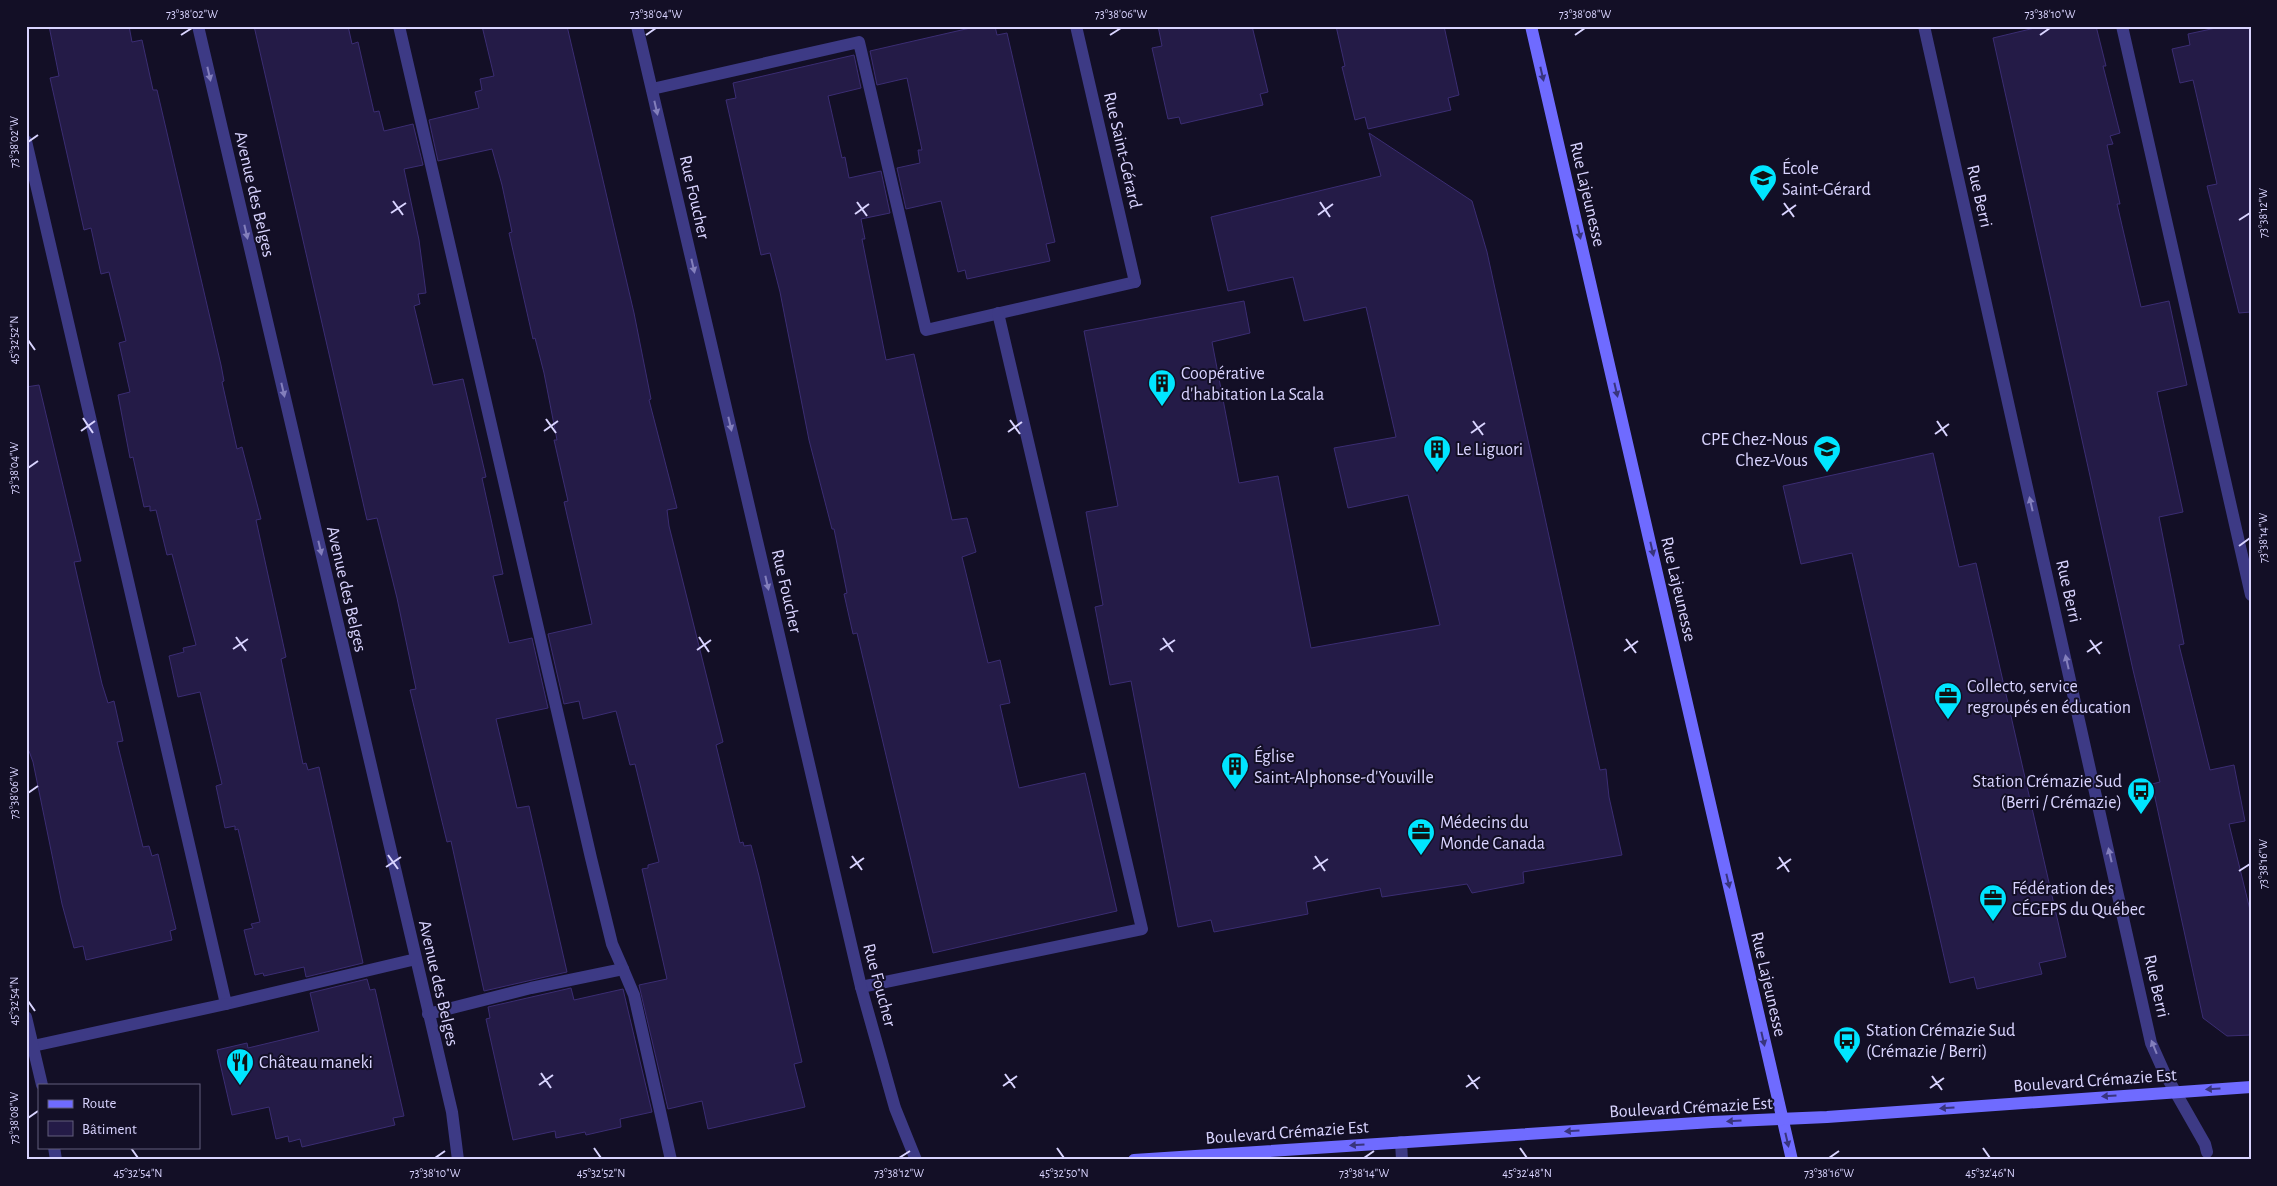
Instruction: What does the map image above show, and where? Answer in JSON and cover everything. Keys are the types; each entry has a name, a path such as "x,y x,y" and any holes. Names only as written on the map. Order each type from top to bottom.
{"main road":[{"name":"Rue Lajeunesse","path":"1531,26 1792,1160"},
{"name":"Boulevard Crémazie Est","path":"1134,1160 2251,1087"}],"street":[{"name":"Avenue des Belges","path":"198,26 452,1112 458,1160"},
{"path":"399,26 589,849 612,944 634,995 671,1160"},
{"name":"Rue Foucher","path":"637,26 861,987 897,1114 916,1160"},
{"name":"Rue Saint-Gérard","path":"998,313 1134,282 1076,26"},
{"name":"Rue Berri","path":"1924,26 2151,1043 2205,1144 2207,1152"},
{"path":"2122,26 2251,595"},
{"path":"652,89 859,42 926,330 998,313 1142,929 861,987"},
{"path":"26,141 226,1004"},
{"path":"33,1046 226,1004 416,958"},
{"path":"428,1014 531,988 623,969"},
{"path":"26,1017 42,1084"},
{"path":"1401,1142 1402,1160"}],"building":[{"path":"49,26 129,26 132,42 142,40 153,90 157,90 221,365 224,381 222,382 237,449 242,447 261,519 256,520 286,657 281,659 303,764 306,763 308,770 319,767 363,963 306,977 304,967 264,976 263,973 255,975 244,930 253,928 251,924 260,922 238,829 235,830 235,826 225,828 216,786 222,784 200,692 178,697 169,656 184,652 183,648 196,645 172,554 167,555 156,510 150,511 150,506 144,507 133,457 130,458 118,395 130,392 119,343 126,341 109,272 101,274 91,228 84,230 50,78 59,76"},
{"path":"254,26 348,26 352,44 358,42 374,112 379,111 384,131 413,124 423,165 404,169 419,240 426,293 418,294 420,304 414,306 433,385 463,379 486,477 482,478 503,574 493,576 509,643 532,638 548,708 496,719 517,808 529,806 567,972 484,991 451,841 447,842 410,690 416,689 397,598 377,518 367,520"},
{"path":"482,26 567,26 634,313 651,399 649,400 677,508 667,510 669,526 723,742 716,745 740,843 743,842 744,846 751,845 759,876 802,1062 794,1064 805,1107 708,1129 702,1101 668,1109 639,985 667,979 642,869 659,862 635,764 630,765 616,711 583,719 579,701 564,704 548,634 592,624 564,502 568,501 554,440 557,440 544,373 535,338 533,339 509,233 512,232 502,185 492,149 438,161 429,120 479,108 475,92 482,90 480,79 494,76"},
{"path":"979,26 995,26 997,35 1007,33 1055,242 1046,244 1050,261 967,279 965,270 958,272 941,201 906,209 897,168 920,163 918,150 922,150 907,78 877,85 870,51"},
{"path":"1158,26 1252,26 1268,92 1260,94 1263,105 1181,124 1179,117 1168,119 1152,48 1162,46"},
{"path":"1336,26 1444,26 1459,95 1448,98 1451,110 1368,129 1365,117 1355,120 1342,67 1345,66"},
{"path":"2043,26 2096,26 2106,66 2103,66 2120,133 2110,136 2113,144 2107,145 2120,204 2117,204 2141,307 2169,301 2187,385 2157,392 2183,512 2159,517 2184,644 2179,645 2210,770 2234,765 2245,821 2229,824 2251,914 2251,1035 2227,1036 2203,1018 2152,784 2160,782 2133,670 1993,38"},
{"path":"2225,26 2251,26 2251,312 2239,313 2207,186 2217,184 2193,80 2180,83 2172,49 2190,45 2188,34"},
{"path":"854,55 861,88 828,96 842,158 845,157 849,178 881,171 890,213 861,219 865,239 862,239 886,360 914,354 952,520 967,518 976,552 962,557 988,663 1000,660 1010,703 1000,705 1019,788 1085,773 1117,911 933,953 857,633 853,634 844,594 847,593 834,529 832,529 809,440 780,292 770,253 761,255 726,100 736,98 733,83"},
{"path":"1369,133 1472,201 1487,252 1600,770 1606,769 1609,797 1622,855 1523,872 1524,883 1472,893 1467,884 1382,897 1380,888 1306,902 1308,914 1214,932 1211,920 1178,927 1131,681 1110,685 1095,607 1103,605 1086,512 1118,506 1084,331 1244,301 1250,333 1212,342 1239,483 1278,476 1311,648 1440,625 1408,495 1348,508 1334,448 1396,437 1366,307 1304,321 1293,277 1228,291 1211,217 1381,176"},
{"path":"39,385 81,561 74,562 102,684 108,703 114,701 123,741 117,742 143,847 149,846 152,856 158,854 176,929 170,931 172,940 86,960 83,946 74,948 62,904 33,762 29,751 26,751 26,387"},
{"path":"1933,453 1959,567 1976,563 2066,957 2039,963 2042,974 1977,989 1974,977 1950,983 1852,553 1801,564 1783,486"},
{"path":"367,979 370,990 375,989 404,1116 393,1118 395,1125 302,1147 300,1139 289,1142 288,1136 276,1139 269,1107 232,1115 217,1050 247,1043 248,1048 319,1031 310,993"},
{"path":"571,988 574,1000 623,989 652,1112 620,1119 621,1127 586,1135 585,1132 556,1138 555,1131 513,1140 486,1019 490,1018 488,1007"}],"place":[{"name":"École Saint-Gérard","path":"1763,202"},
{"name":"Coopérative d'habitation La Scala","path":"1162,407"},
{"name":"Le Liguori","path":"1437,473"},
{"name":"CPE Chez-Nous Chez-Vous","path":"1827,473"},
{"name":"Collecto, service regroupés en éducation","path":"1948,720"},
{"name":"Église Saint-Alphonse-d'Youville","path":"1235,790"},
{"name":"Station Crémazie Sud (Berri / Crémazie)","path":"2141,815"},
{"name":"Médecins du Monde Canada","path":"1421,856"},
{"name":"Fédération des CÉGEPS du Québec","path":"1993,922"},
{"name":"Station Crémazie Sud (Crémazie / Berri)","path":"1847,1064"},
{"name":"Château maneki","path":"240,1086"}]}
